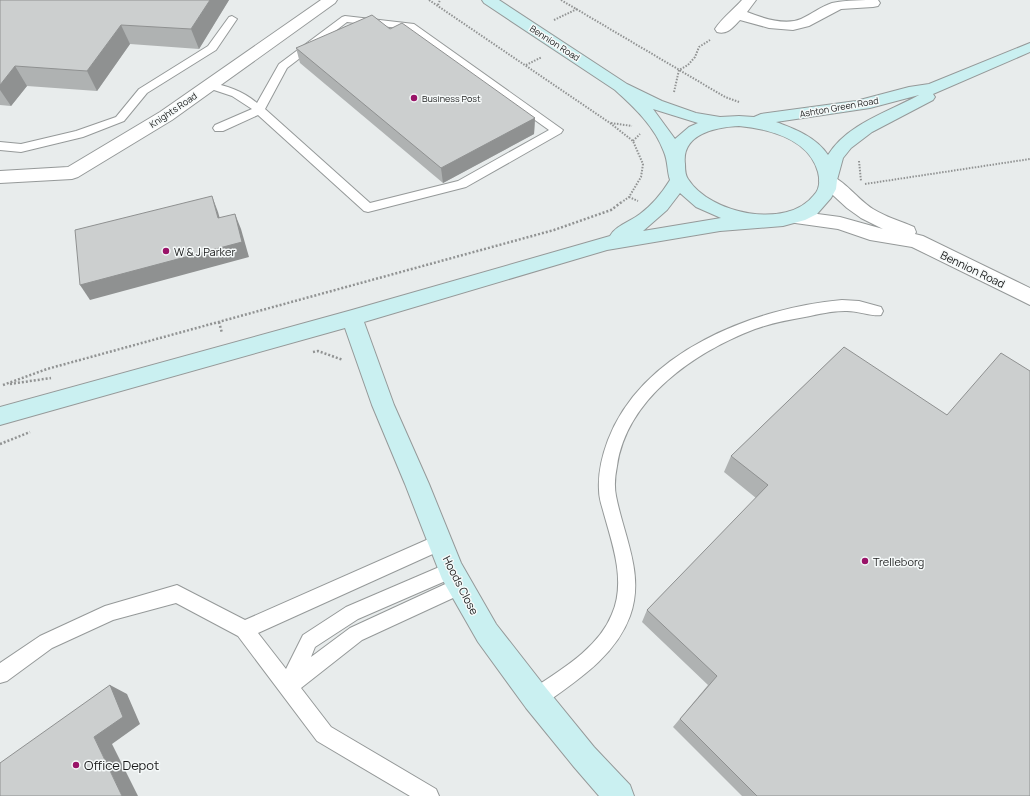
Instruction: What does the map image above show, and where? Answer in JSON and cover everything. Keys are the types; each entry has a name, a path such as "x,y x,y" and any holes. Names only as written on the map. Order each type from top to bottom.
{"street":[{"name":"Knights Road","path":"0,177 72,173 166,116 330,0"},
{"name":"Bennion Road","path":"489,0 620,87 634,98 666,136 675,156"},
{"path":"722,29 738,14 749,0"},
{"path":"738,14 761,22 786,25 800,24 833,7 873,3"},
{"name":"Ashton Green Road","path":"745,121 848,108 876,102 920,89 932,89 1030,46"},
{"name":"Bennion Road","path":"620,87 684,116 720,122"},
{"name":"Ashton Green Road","path":"829,180 837,153 846,143 887,117 931,96 932,89"},
{"path":"0,416 352,318 607,243 720,225 769,221 795,217 812,209 825,195 829,180 822,158 806,143 783,130 758,123 745,121 720,122 699,129 682,141 675,156 679,180 693,196 714,210 741,219 769,221"},
{"path":"607,243 637,226 658,209 672,192 679,180"},
{"name":"Bennion Road","path":"829,180 853,204 868,214 908,233 916,242"},
{"name":"Bennion Road","path":"795,217 840,223 870,234 916,242 1030,297"},
{"name":"Hoods Close","path":"352,318 383,405 440,542 456,578 486,633 584,757 619,796"}],"lane":[{"path":"0,146 21,148 79,134 120,119 143,91 212,48 232,19"},
{"path":"209,85 231,91 245,97 259,110 368,208 462,184 558,130 410,26 345,19 283,66 259,110 219,128"},
{"path":"536,698 594,654 607,640 621,617 628,589 625,561 606,490 612,453 622,426 639,401 657,381 703,348 735,332 776,317 821,308 852,304 865,306 876,311"},
{"path":"244,630 440,542"},
{"path":"288,687 356,634 456,578"},
{"path":"0,674 46,642 111,612 177,594 244,630 324,734 429,796"}],"path":[{"path":"2,386 47,369 554,230 611,210 629,197 641,176 643,164 633,141 610,123 429,0"},
{"path":"438,5 440,0"},
{"path":"561,0 725,97 740,103"},
{"path":"679,70 688,65 695,57 699,47 706,44 722,29"},
{"path":"610,123 639,127"},
{"path":"633,141 643,131"},
{"path":"640,134 644,139"},
{"path":"862,185 1030,159"},
{"path":"215,336 222,334 219,322"},
{"path":"311,352 318,351 344,360"},
{"path":"2,386 56,377"},
{"path":"0,444 35,430"}],"building":[{"path":"0,0 210,0 191,29 121,25 87,71 15,66 0,85"},
{"name":"Business Post","path":"372,15 390,29 402,23 535,118 441,168 296,48"},
{"name":"W & J Parker","path":"212,196 218,218 235,214 242,242 80,285 75,230"},
{"name":"Trelleborg","path":"844,347 947,415 1001,353 1030,371 1030,796 757,796 680,719 717,676 647,610 768,485 731,456"},
{"name":"Office Depot","path":"110,685 123,717 94,737 122,796 0,796 0,763"}],"place":[{"name":"Business Post","path":"414,98"},
{"name":"W & J Parker","path":"166,251"},
{"name":"Trelleborg","path":"865,561"},
{"name":"Office Depot","path":"76,765"}]}
